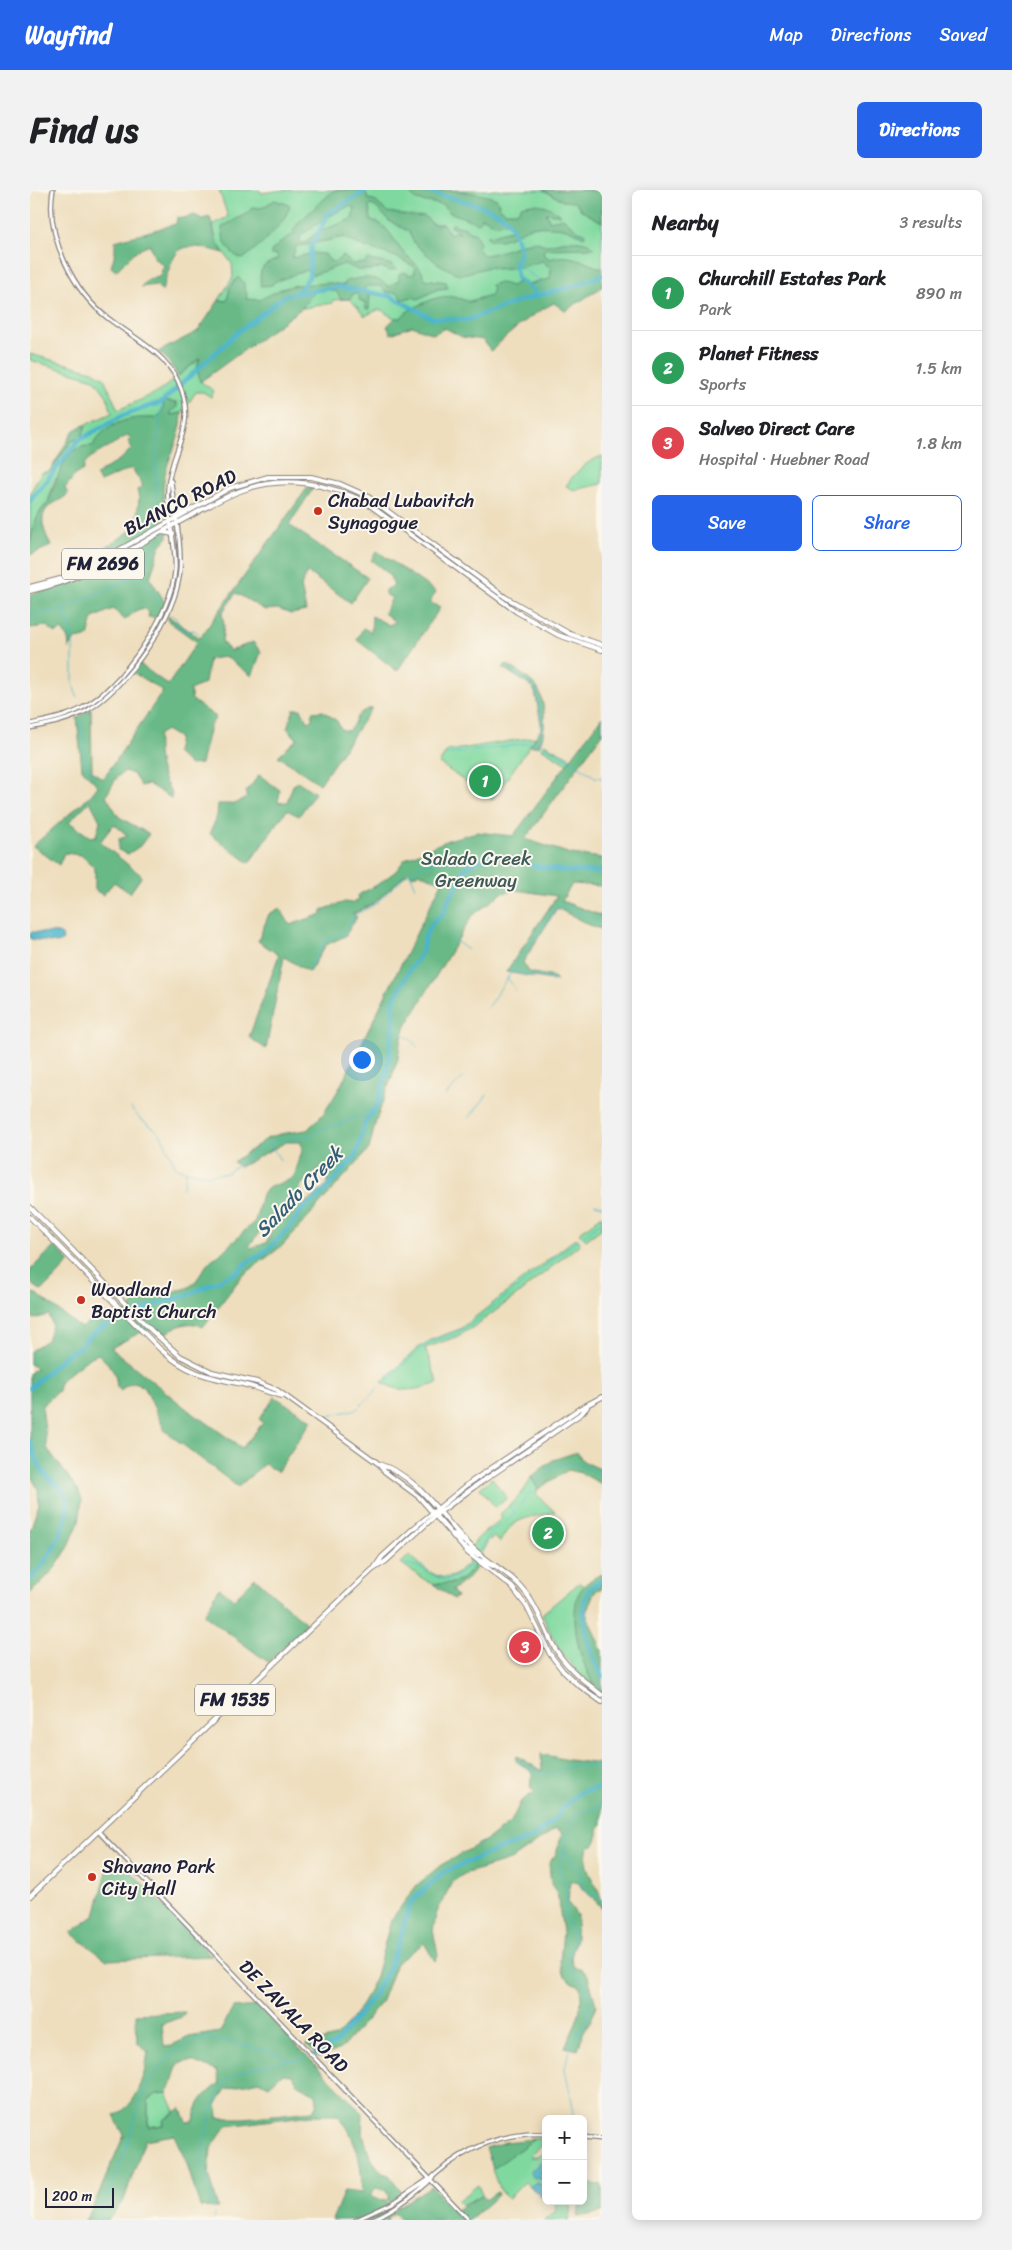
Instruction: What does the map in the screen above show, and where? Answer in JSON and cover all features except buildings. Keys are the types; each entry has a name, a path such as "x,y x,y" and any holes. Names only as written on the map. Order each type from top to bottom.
{"main road":[{"path":"30,728 74,715 93,702 114,683 168,614 178,584 180,555 168,487 183,436 185,407 176,377 158,354 98,310 79,288 55,236 52,216 54,190"},
{"name":"BLANCO ROAD","path":"30,587 64,578 116,551 216,494 268,477 296,476 330,481 365,496 505,597 570,634 602,645"},
{"path":"170,478 174,509 173,519"},
{"name":"BLANCO ROAD","path":"30,591 74,579 119,556 174,524 238,492 268,484 301,482 327,487 363,501 502,602 558,635 602,650"},
{"path":"237,486 238,492"},
{"path":"363,501 365,496"},
{"path":"174,509 177,512 184,513"},
{"path":"149,640 161,618 172,589 176,556 173,534 174,524"},
{"path":"160,532 173,534"},
{"path":"116,551 119,556"},
{"path":"451,565 455,560"},
{"path":"479,585 483,581"},
{"path":"502,602 505,597"},
{"path":"558,635 570,634"},
{"path":"30,724 74,715"},
{"path":"30,1207 128,1307 170,1348 188,1362 212,1372 252,1380 277,1390 379,1464 394,1478 414,1492 472,1557 505,1580 521,1597 534,1619 550,1654 566,1675 602,1702"},
{"path":"30,1217 165,1354 185,1368 218,1380 251,1386 285,1397"},
{"path":"75,1263 82,1261"},
{"path":"112,1300 117,1295"},
{"path":"251,1386 252,1380"},
{"name":"FM 1535","path":"30,1896 372,1570 386,1561 434,1514 496,1464 579,1409 587,1407 602,1397"},
{"path":"379,1464 418,1487 473,1548 486,1559"},
{"path":"394,1478 397,1473"},
{"path":"446,1528 465,1545 514,1579 526,1593 540,1616 556,1650 568,1666 602,1695"},
{"path":"472,1557 496,1566"},
{"path":"492,1572 496,1566"},
{"name":"DE ZAVALA ROAD","path":"98,1831 469,2220"},
{"path":"356,2220 388,2206 430,2179 455,2159 487,2143 514,2136 542,2134"},
{"path":"587,2137 602,2139"},
{"path":"370,2220 381,2216 412,2195 427,2184 430,2179"}],"green space":[{"path":"219,190 260,190 261,193 283,190 602,190 602,269 535,282 411,318 395,318 382,310 365,316 350,299 333,300 333,303 298,309 249,308 230,288 227,301 219,300 233,277 232,264 216,241 213,224 228,217"},
{"path":"334,190 365,190 368,199 374,200 387,212 410,216 424,216 433,224 443,224 450,234 454,232 460,233 451,227 452,224 475,233 480,243 478,248 483,255 535,241 547,245 571,241 590,244 594,248 546,249 543,251 544,255 550,259 570,257 602,269 602,287 565,311 554,303 545,308 521,324 491,351 483,340 462,337 445,328 433,334 412,326 391,334 387,326 395,318 401,318 411,309 430,300 446,296 469,302 490,296 493,289 491,285 494,284 501,283 511,286 521,281 530,284 550,279 551,268 542,261 522,267 497,269 489,267 459,275 437,263 414,243 408,231 389,221 377,208 371,205 369,207 371,220 383,225 406,255 420,268 425,279 446,282 448,288 438,289 418,299 412,297 402,300 398,293 386,292 381,286 366,286 363,292 370,294 369,309 366,309 365,303 359,300 359,295 354,293 350,299 341,299 336,291 317,289 302,308 200,382 197,367 200,358 178,376 166,358 158,352 198,331 219,300 227,301 230,287 238,277 244,283 247,294 246,299 259,300 281,289 296,285 330,283 344,285 346,281 363,278 379,280 389,287 399,280 399,274 403,272 411,275 415,273 414,266 396,257 356,244 344,237 301,246 297,245 292,258 313,253 325,254 329,260 334,262 343,255 352,264 365,263 368,259 392,265 397,269 389,271 382,267 372,270 358,270 344,264 313,275 307,270 274,282 272,285 261,286 261,271 265,265 278,259 276,254 271,255 271,251 286,238 295,234 293,231 299,222","holes":["349,206 355,208 352,219 318,232 304,243 300,242 300,236 328,217"]},
{"path":"420,190 459,191 488,196 497,199 500,208 506,212 517,212 521,206 526,205 542,205 551,208 560,215 546,213 550,221 563,218 578,231 585,233 585,236 562,228 530,227 506,239 490,240 487,236 514,230 511,223 495,224 481,217 481,221 478,223 449,212 443,205 416,200 409,193 414,191 429,194"},
{"path":"543,190 602,190 602,222 582,211 575,202 563,201"},
{"path":"275,200 290,205 283,220 271,235 243,259 230,251 223,237 222,227 249,212 252,207 261,208"},
{"path":"194,215 202,219 210,217 216,241 224,253 196,247 187,247 180,250 171,265 162,291 156,285 141,287 148,279 159,277 164,265 155,259 150,245 136,251 116,271 111,267 115,253 115,241 176,224 177,217 184,218"},
{"path":"30,354 93,371 104,378 118,410 158,392 201,358 200,381 214,391 211,397 203,392 196,392 182,413 171,415 171,411 163,411 156,418 127,420 93,447 84,446 55,480 48,502 39,513 30,541 30,494 41,473 50,471 72,441 81,438 87,424 112,413 107,396 94,379 30,360"},
{"path":"164,401 177,403 177,408 171,411 171,415 182,413 180,431 168,462 163,486 168,537 160,546 150,578 165,602 159,617 148,617 149,612 144,608 137,610 125,620 113,609 93,618 88,637 75,639 69,649 68,639 62,630 56,633 46,626 30,628 30,594 61,586 99,570 99,552 136,527 139,498 137,490 143,486 132,468 100,482 96,475 122,458 132,448 128,441 131,439 128,435 90,458 85,463 83,470 76,474 65,488 68,494 46,509 43,524 51,546 30,555 31,539 35,524 40,512 48,502 61,470 71,453 81,447 93,446 102,433 122,421 134,418 156,418 163,411"},
{"path":"87,424 81,438 72,441 50,471 74,430"},
{"path":"602,456 602,484 574,490 566,486 582,468"},
{"path":"308,487 314,487 289,525 368,578 351,603 307,572 301,586 306,611 291,614 278,609 265,610 236,593 222,613 224,625 222,642 230,651 253,642 261,652 252,676 226,657 209,659 205,683 190,690 192,700 216,717 210,726 201,764 190,765 176,753 179,738 166,730 158,735 160,766 164,779 172,793 171,798 148,784 141,786 133,774 125,771 117,777 106,796 119,817 149,834 140,846 128,854 118,850 119,839 128,836 114,824 100,842 142,876 130,893 114,882 103,895 95,890 95,868 81,855 64,853 59,865 33,846 91,795 98,786 82,769 77,718 91,709 92,771 103,779 163,691 132,672 138,663 168,685 197,642 168,621 168,616 200,638","holes":["90,801 100,821 96,836 90,837 69,822"]},
{"path":"377,551 436,592 430,602 440,608 397,671 357,640 363,628 371,632 372,616 389,625 395,622 384,613 392,598 385,594 385,590 394,586 389,574 371,560"},
{"path":"506,664 528,679 539,690 543,706 544,724 542,740 539,746 530,746 541,729 535,692 532,687 503,668"},
{"path":"372,708 320,784 278,756 297,739 287,728 294,709 301,709 308,722 312,720 312,712 323,711 337,721 341,729 347,731 353,726 361,713"},
{"name":"Salado Creek Greenway","path":"602,717 602,734 525,839 571,854 602,858 602,886 572,884 562,901 602,916 602,929 593,927 557,908 523,962 529,972 554,977 557,981 506,972 557,896 516,890 502,893 472,916 406,1026 400,1044 398,1059 376,1121 369,1149 283,1245 242,1276 203,1327 186,1324 160,1336 153,1330 139,1333 111,1348 198,1418 242,1448 263,1423 259,1419 275,1397 312,1420 277,1472 264,1464 238,1487 165,1431 145,1388 135,1382 125,1386 121,1391 117,1387 114,1372 106,1362 98,1354 89,1358 60,1381 58,1391 42,1406 47,1448 78,1490 82,1500 79,1522 68,1548 55,1568 30,1594 30,1531 39,1504 38,1489 30,1474 30,1374 37,1369 30,1364 30,1351 47,1340 52,1325 49,1315 34,1319 30,1313 30,1295 34,1293 38,1295 81,1328 105,1313 108,1315 120,1312 122,1315 146,1292 186,1289 197,1280 209,1262 218,1256 255,1221 262,1194 272,1185 281,1184 294,1177 302,1151 301,1142 286,1142 240,1167 233,1162 268,1138 280,1134 307,1130 324,1113 339,1089 442,882 419,873 412,876 409,871 374,903 353,914 357,917 345,936 326,945 309,972 284,957 266,1049 249,1037 279,955 258,941 269,914 280,908 290,925 322,914 322,910 345,902 352,903 359,899 358,895 377,885 396,871 405,859 448,840 477,832 513,836","holes":["323,1165 327,1166 328,1184 311,1199 296,1209 286,1212 272,1230 266,1243 251,1248 249,1246 261,1230 300,1191 301,1185"]},
{"path":"536,737 492,800 439,763 447,751"},
{"path":"544,744 571,758 567,764 541,748"},
{"path":"259,775 280,790 278,803 287,802 293,785 299,782 315,793 299,816 287,810 249,863 210,834 217,816 218,804 234,804 247,798 246,792"},
{"path":"602,1215 602,1228 586,1240 579,1233"},
{"path":"576,1238 581,1243 475,1326 456,1337 425,1348 438,1383 410,1390 389,1386 382,1382 419,1347 433,1339 460,1329"},
{"path":"55,1246 70,1262 42,1291 30,1283 30,1270"},
{"path":"577,1452 583,1461 602,1470 602,1484 581,1473 568,1470 538,1489 531,1477 553,1460"},
{"path":"531,1477 538,1489 536,1494 555,1512 523,1519 505,1533 500,1542 494,1537 488,1541 474,1566 462,1579 445,1585 434,1584 401,1563 410,1555 435,1575 447,1577 455,1575 469,1563 469,1556 474,1543 502,1518 500,1514 522,1493"},
{"path":"492,1478 507,1498 495,1507 480,1488"},
{"path":"475,1563 478,1565 473,1573 452,1590 457,1597 454,1599 433,1584 453,1583 462,1580"},
{"path":"602,1574 602,1588 595,1591 586,1613 602,1651 602,1692 595,1685 583,1662 575,1621 575,1608 581,1589 590,1580"},
{"path":"255,1578 307,1624 268,1662 204,1615 219,1588 234,1599"},
{"path":"579,1583 584,1586 576,1610 575,1623 579,1649 594,1686 577,1671 563,1654 542,1614"},
{"path":"541,1754 568,1760 602,1764 602,1825 598,1829 594,1846 588,1847 586,1857 589,1873 599,1891 602,1909 583,1890 579,1883 570,1881 568,1903 577,1915 576,1938 571,1958 573,1966 582,1969 588,1976 596,2005 591,2021 583,2033 578,2050 565,2047 578,2018 581,1995 580,1986 571,1982 563,1974 560,1962 563,1932 557,1893 551,1884 549,1863 556,1854 562,1833 555,1829 513,1859 464,1874 452,1882 437,1912 433,1930 438,1955 435,1961 424,1943 396,1963 381,2003 341,2049 319,2057 306,2045 335,2037 348,2024 363,2003 376,1976 391,1920 417,1885 441,1865 488,1839 511,1822 521,1801 535,1792 530,1788 532,1772 516,1761 517,1756 542,1771"},
{"path":"121,1861 212,1956 107,1960 71,1933 95,1915 108,1868"},
{"path":"258,2006 363,2113 362,2131 370,2157 382,2173 389,2175 402,2192 390,2203 387,2199 390,2197 385,2190 375,2188 370,2196 382,2201 385,2200 392,2211 431,2186 454,2211 482,2195 487,2199 497,2192 498,2195 469,2220 402,2220 394,2213 387,2218 388,2220 332,2220 344,2191 361,2193 360,2162 354,2141 338,2115 311,2115 227,2126 211,2148 209,2173 218,2208 200,2207 186,2161 174,2135 145,2140 124,2200 108,2220 85,2220 93,2207 124,2135 114,2116 129,2105 135,2097 145,2071 148,2052 137,2042 136,2014 185,2012 184,2016 162,2024 164,2046 172,2045 189,2037 220,2032 233,2008","holes":["192,2061 217,2071 220,2084 209,2091 202,2099 194,2121 187,2122 181,2108 163,2121 164,2125 148,2127 148,2100 157,2094 167,2093 180,2062","282,2074 293,2075 298,2085 316,2094 317,2103 313,2111 244,2118 218,2118 217,2103 226,2089 259,2081 269,2086"]},
{"path":"167,2093 175,2111 163,2121 164,2125 148,2127 148,2099 157,2094"},
{"path":"542,2138 542,2145 529,2157 537,2157 542,2154 542,2197 525,2182 508,2199 500,2191 492,2169 534,2139"},
{"path":"534,2139 493,2169 486,2148 505,2142"},
{"path":"587,2183 602,2185 602,2212 578,2217 580,2205 587,2205"},
{"path":"478,2185 482,2195 461,2205 457,2201"},
{"path":"555,2205 571,2205 569,2220 544,2220 556,2211"}],"water":[{"path":"32,932 58,933 62,935 63,940 57,943 31,939 30,934"},
{"path":"542,2161 542,2180 532,2177 530,2172"},
{"path":"536,2182 542,2186 542,2197 530,2187"}],"waterway":[{"path":"297,293 309,277 311,247 328,214 367,190"},
{"path":"422,190 480,206 500,214 507,220 514,231 521,253 515,263 517,278 530,287 537,296"},
{"path":"517,265 536,278 545,294"},
{"path":"30,501 79,440 124,415 162,402 238,332 286,295 339,287 390,296 432,318 467,320 519,301 577,285 602,275"},
{"path":"156,523 156,452 162,402"},
{"path":"30,615 64,609 133,577 152,551 156,541"},
{"path":"135,577 145,582 159,603"},
{"path":"65,609 73,642 73,684 77,697"},
{"path":"171,615 177,619 179,626 186,631 194,630 199,634"},
{"path":"505,666 536,689 542,722 539,744"},
{"path":"81,720 86,766 94,775"},
{"path":"445,755 536,742 572,761 595,777 602,778"},
{"name":"Salado Creek","path":"30,1388 66,1355 82,1345 86,1339 101,1328 158,1304 188,1295 237,1272 249,1261 261,1255 277,1241 302,1210 317,1199 356,1156 365,1123 378,1104 387,1072 394,1018 393,1003 408,973 422,952 425,936 432,923 444,913 448,900 461,880 463,870 474,862 493,855 564,871 602,872"},
{"path":"309,969 324,941 342,934 356,914 374,905 405,876 423,864 444,861 474,862"},
{"path":"410,873 416,888"},
{"path":"487,1008 557,906 560,905 602,922"},
{"path":"450,937 468,950"},
{"path":"512,972 553,979 552,982"},
{"path":"507,977 516,991"},
{"path":"393,1031 406,1036 417,1047"},
{"path":"445,1096 463,1078"},
{"path":"469,1118 487,1095"},
{"path":"131,1108 139,1118 161,1135 176,1167 181,1170 208,1175 227,1173 265,1145 279,1140 312,1135 328,1126 338,1125 375,1109"},
{"path":"270,1144 280,1160"},
{"path":"183,1188 186,1172"},
{"path":"595,1204 602,1206"},
{"path":"582,1237 602,1221"},
{"path":"384,1384 420,1349 431,1342 453,1335 472,1324 579,1239"},
{"path":"328,1416 357,1409 378,1388"},
{"name":"Salado Creek","path":"30,1441 41,1467 50,1480 63,1490 67,1502 67,1513 58,1539 52,1551 30,1579"},
{"path":"536,1485 550,1469 566,1463 584,1466 602,1476"},
{"path":"519,1507 532,1491"},
{"path":"509,1506 514,1513"},
{"path":"506,1522 515,1512"},
{"path":"480,1550 492,1531 500,1525"},
{"path":"405,1564 417,1567 445,1580 462,1572 474,1561"},
{"path":"602,1581 592,1587 586,1597 584,1610 588,1639 602,1676"},
{"path":"517,1761 546,1776 573,1765 602,1767"},
{"path":"315,2054 335,2044 369,2002 388,1970 401,1936 410,1903 442,1873 496,1850 532,1838 555,1819 566,1804 581,1792 602,1787"},
{"path":"573,2115 565,2069 569,2048 587,2020 590,2002 583,1980 571,1970 568,1963 574,1938 565,1915 567,1888 559,1869 573,1818 577,1814 602,1805"},
{"path":"564,1851 581,1872 582,1887 602,1900"},
{"path":"96,2220 100,2215 122,2160 145,2088 167,2058 191,2041 212,2038 266,2050 291,2060 300,2060 308,2056"},
{"path":"211,2113 220,2090 229,2078 250,2069 291,2060"},
{"path":"210,2116 201,2161 214,2209"},
{"path":"214,2220 215,2214"}],"place":[{"name":"Chabad Lubavitch Synagogue","path":"318,511"},
{"name":"Churchill Estates Park","path":"485,781"},
{"name":"Woodland Baptist Church","path":"81,1300"},
{"name":"Planet Fitness","path":"548,1533"},
{"name":"Salveo Direct Care","path":"525,1647"},
{"name":"Shavano Park City Hall","path":"92,1877"}]}
